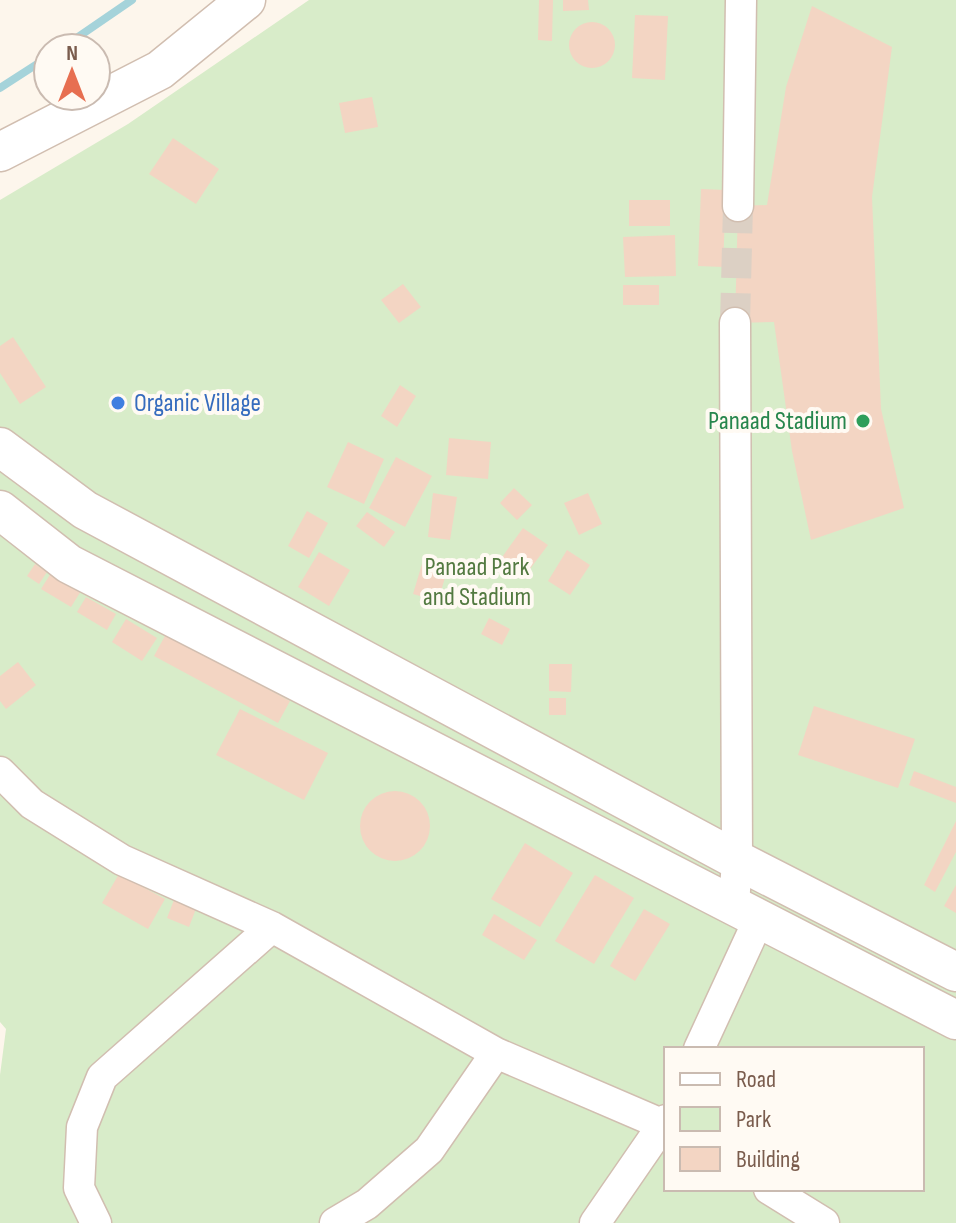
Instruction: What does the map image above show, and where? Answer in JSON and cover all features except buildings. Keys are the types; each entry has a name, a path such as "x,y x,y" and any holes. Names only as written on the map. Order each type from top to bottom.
{"street":[{"path":"0,152 160,70 246,0"},
{"path":"738,206 741,0"},
{"path":"700,1047 746,912 737,860 735,323"},
{"path":"0,447 85,510 737,860 956,972"},
{"path":"0,510 69,564 956,1020"},
{"path":"0,772 32,804 122,860 272,927 496,1053 664,1124"},
{"path":"96,1223 79,1188 82,1127 102,1077 272,927"},
{"path":"335,1223 367,1204 429,1150 496,1053"},
{"path":"595,1223 664,1125"},
{"path":"772,1191 824,1223"}],"green space":[{"name":"Panaad Park and Stadium","path":"309,0 956,0 956,1223 0,1223 0,1075 6,1029 0,1022 0,200 128,124"}],"waterway":[{"path":"85,32 132,0"},
{"path":"0,88 32,67"}],"tunnel":[{"path":"735,323 738,206"}],"place":[{"name":"Organic Village","path":"118,403"},
{"name":"Panaad Stadium","path":"863,421"}]}
